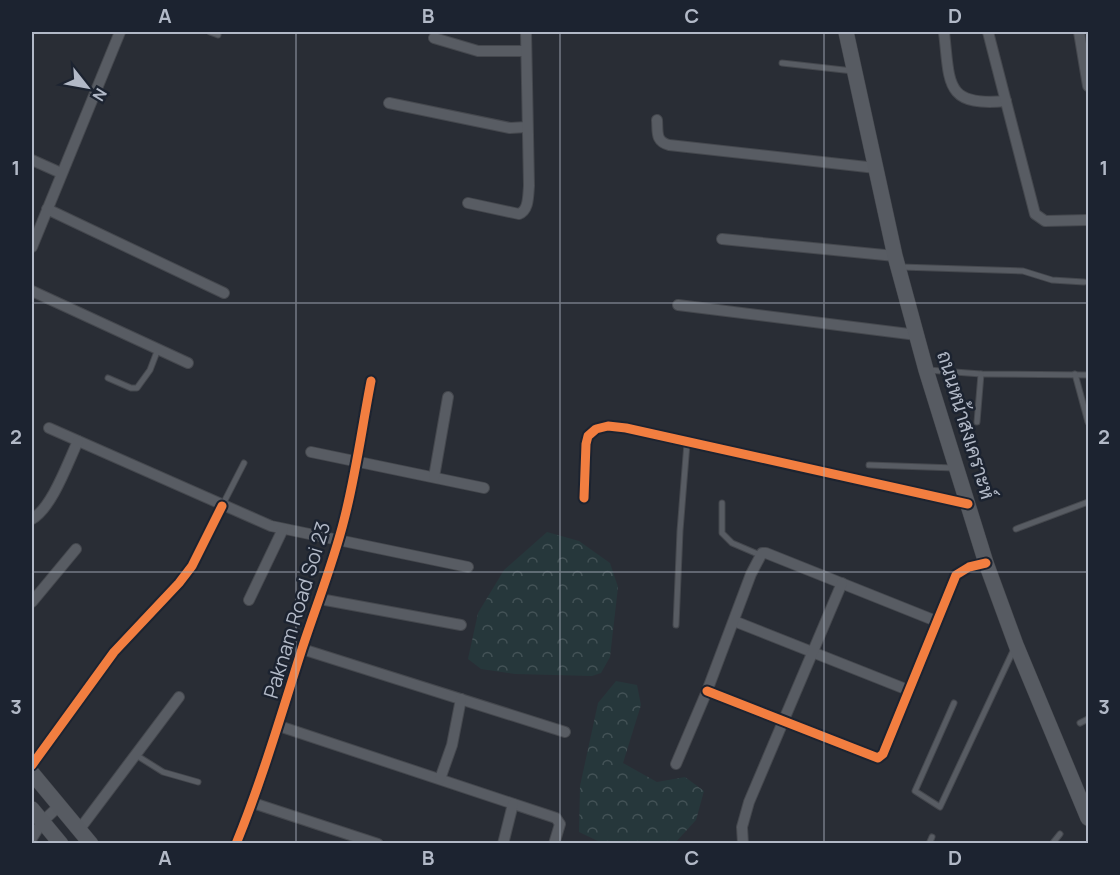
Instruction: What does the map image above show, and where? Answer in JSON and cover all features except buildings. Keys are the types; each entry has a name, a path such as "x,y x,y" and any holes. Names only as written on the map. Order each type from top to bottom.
{"main road":[{"name":"ถนนหน้าสงเคราะห์","path":"846,32 897,262 926,370 986,563 1016,645 1089,818"},
{"path":"32,773 90,843"},
{"path":"32,809 61,843"}],"street":[{"path":"32,247 120,32"},
{"path":"468,203 519,214 524,211 527,203 529,186 526,32"},
{"path":"944,32 949,80 954,89 969,101 984,103 1006,101"},
{"path":"988,32 1035,214 1045,221 1089,220"},
{"path":"1079,32 1089,86"},
{"path":"434,38 478,51 526,51"},
{"path":"389,103 510,128 527,127"},
{"path":"657,120 658,139 669,145 876,168"},
{"path":"32,160 61,173"},
{"path":"47,209 224,293"},
{"path":"722,239 897,262"},
{"path":"32,291 188,363"},
{"path":"678,305 917,335"},
{"name":"Paknam Road Soi 23","path":"236,843 253,803 338,541 371,381"},
{"path":"434,477 448,397"},
{"path":"584,498 588,436 596,429 617,426 968,504"},
{"path":"49,428 222,506 283,529 468,567"},
{"path":"32,519 48,502 78,441"},
{"path":"310,452 483,488"},
{"path":"32,765 114,652 192,566 222,506"},
{"path":"249,600 283,529"},
{"path":"32,602 76,549"},
{"path":"676,764 760,555 766,553 936,621"},
{"path":"707,691 878,758 883,754 956,575 969,567 986,563"},
{"path":"743,843 742,827 749,802 785,723 842,583"},
{"path":"320,600 461,625"},
{"path":"734,621 908,690"},
{"path":"302,649 566,732"},
{"path":"79,830 179,697"},
{"path":"440,779 453,745 461,699"},
{"path":"279,726 559,821 554,843"},
{"path":"253,803 378,843"},
{"path":"503,843 513,804"},
{"path":"32,838 42,822 60,806"}],"lane":[{"path":"210,32 218,35"},
{"path":"782,63 855,71"},
{"path":"897,262 1023,272 1052,280 1084,282"},
{"path":"108,378 131,388 137,388 150,370 158,349"},
{"path":"926,370 981,374 1089,375"},
{"path":"978,422 981,374"},
{"path":"1075,374 1089,422"},
{"path":"676,625 687,441"},
{"path":"222,506 244,463"},
{"path":"869,465 957,468"},
{"path":"1016,529 1089,502"},
{"path":"722,503 722,533 732,543 760,555"},
{"path":"954,703 915,791 940,807 1016,645"},
{"path":"1080,723 1089,719"},
{"path":"136,755 163,772 198,782"},
{"path":"1052,843 1060,834"},
{"path":"929,843 932,837"}],"green space":[{"path":"547,532 579,541 610,563 618,587 610,657 601,673 592,676 515,674 481,669 468,659 478,613 504,570"},
{"path":"616,681 637,685 641,705 623,763 657,782 685,777 704,791 696,820 675,843 602,843 579,832 580,786 598,703"}],"cycle path":[{"path":"236,844 263,772 340,536 371,381"},
{"path":"584,498 588,436 596,429 608,426 626,428 968,504"},
{"path":"32,765 114,652 192,566 222,506"},
{"path":"707,691 878,758 883,754 956,575 969,567 986,563"}]}
